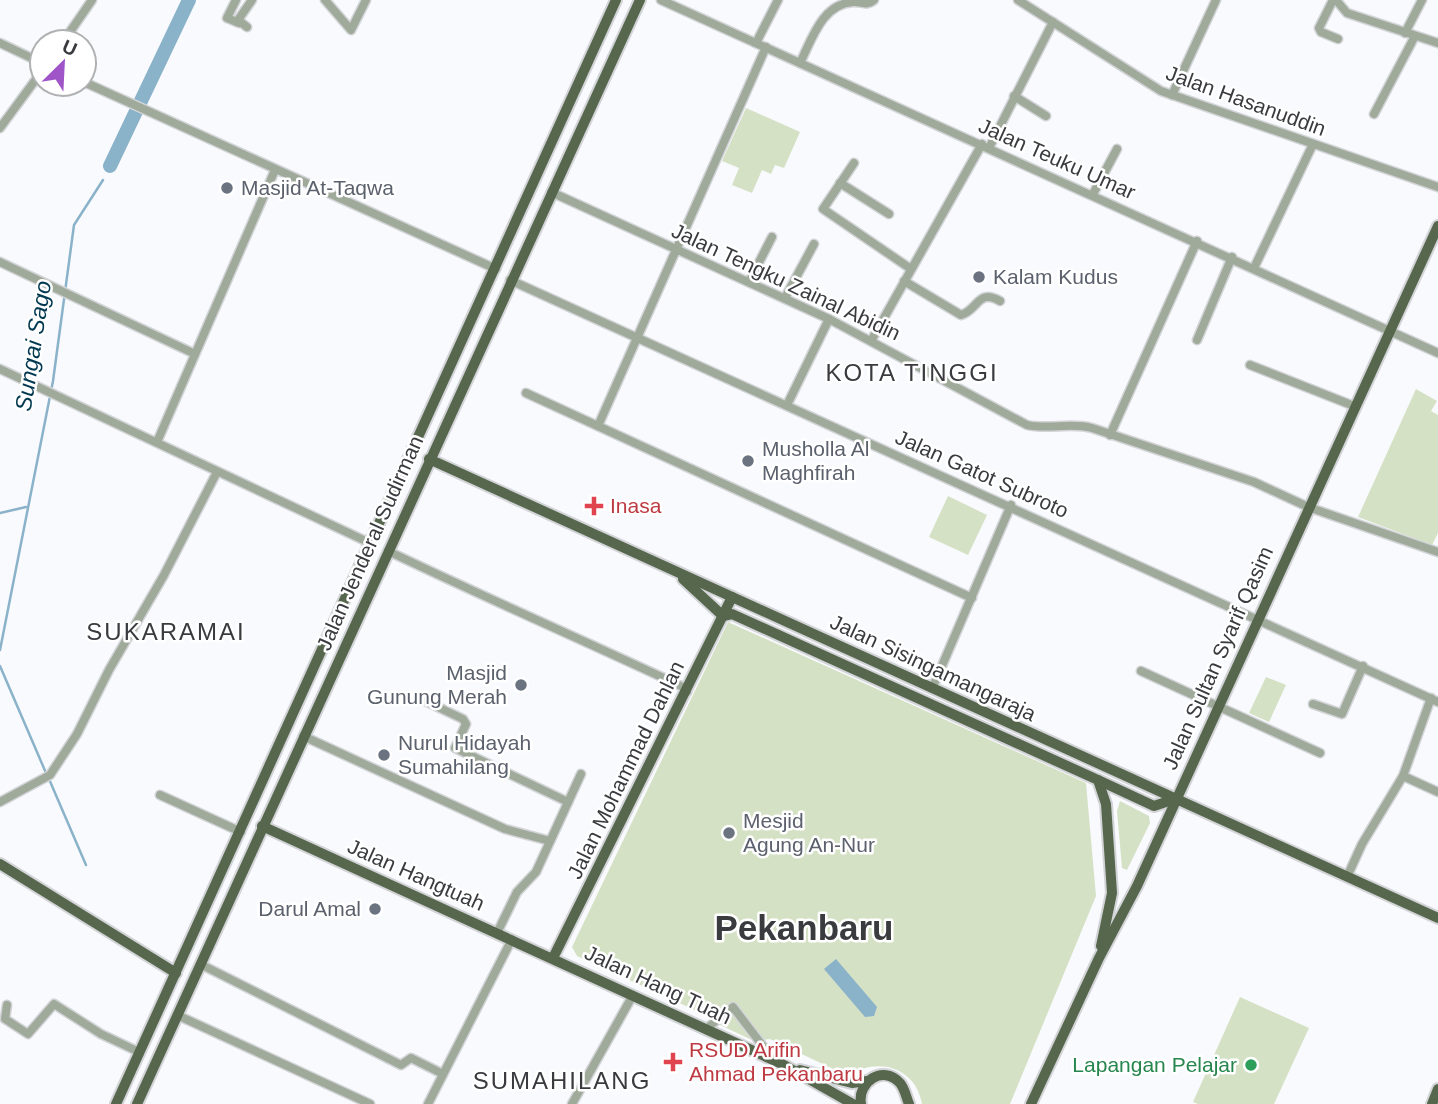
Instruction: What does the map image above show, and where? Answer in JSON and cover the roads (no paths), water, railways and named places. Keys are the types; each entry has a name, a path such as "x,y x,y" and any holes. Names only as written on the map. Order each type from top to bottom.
{"main road":[{"name":"Jalan Jenderal Sudirman","path":"137,1104 640,0"},
{"path":"615,3 625,1 633,8 633,15"},
{"name":"Jalan Jenderal Sudirman","path":"116,1104 615,3"},
{"name":"Jalan Sultan Syarif Qasim","path":"1031,1104 1099,958 1138,886 1175,799 1438,226"},
{"name":"Jalan Sisingamangaraja","path":"429,459 1438,918"},
{"name":"Jalan Sisingamangaraja","path":"676,572 723,616 732,614 1154,806 1175,799"},
{"name":"Jalan Mohammad Dahlan","path":"553,958 732,597"},
{"path":"932,690 948,712"},
{"path":"1098,780 1106,804 1112,893 1099,958"},
{"name":"Jalan Hangtuah","path":"262,826 553,958"},
{"path":"0,864 176,973"},
{"name":"Jalan Hang Tuah","path":"553,958 779,1063 853,1104"},
{"name":"Jalan Hang Tuah","path":"779,1063 841,1081 867,1081 879,1075 889,1076 901,1085 906,1101"},
{"path":"861,1104 861,1089 867,1081"},
{"path":"126,1083 144,1090"}],"street":[{"path":"73,28 92,0"},
{"path":"236,0 227,18 243,25 252,0"},
{"path":"330,1 351,30 366,0"},
{"name":"Jalan Teuku Umar","path":"661,0 1391,329 1438,353"},
{"path":"756,43 778,0"},
{"path":"800,63 825,14 846,4 867,4 874,0"},
{"name":"Jalan Hasanuddin","path":"1018,0 1172,95 1438,187"},
{"path":"1172,95 1216,0"},
{"path":"1338,39 1321,32 1319,28 1335,0 1347,13 1438,43"},
{"path":"1405,33 1422,0"},
{"path":"871,341 951,195 985,146 1053,22"},
{"path":"1374,114 1415,36"},
{"path":"0,43 28,56"},
{"path":"598,426 766,47"},
{"path":"98,89 496,269"},
{"path":"0,128 28,90"},
{"path":"1014,96 1046,116"},
{"path":"1254,268 1313,144"},
{"path":"1093,194 1117,149"},
{"path":"854,163 824,205 824,211 911,269"},
{"path":"157,442 275,170"},
{"path":"840,183 889,214"},
{"name":"Jalan Tengku Zainal Abidin","path":"551,191 829,319 1027,425 1055,428 1081,425 1254,482 1308,507 1438,552"},
{"path":"750,282 772,237"},
{"path":"1110,435 1197,241"},
{"path":"785,298 814,244"},
{"path":"1197,340 1232,257"},
{"path":"0,262 195,354"},
{"name":"Jalan Gatot Subroto","path":"510,281 1011,505 1434,700"},
{"path":"904,281 961,316 966,314 980,297 986,296 1000,301"},
{"path":"787,405 829,319"},
{"path":"1250,365 1354,406"},
{"path":"0,369 372,544"},
{"path":"526,393 972,598"},
{"path":"0,802 50,775 57,765 164,575 217,472"},
{"path":"932,690 1011,505"},
{"path":"388,551 653,672 687,692"},
{"path":"1313,704 1342,714 1363,666"},
{"path":"1141,671 1320,753"},
{"path":"421,699 463,719 466,724 455,748 568,802"},
{"path":"1347,877 1362,845 1403,776 1434,700"},
{"path":"303,736 505,829 550,841"},
{"path":"497,933 517,892 536,872 581,774"},
{"path":"1403,776 1438,792"},
{"path":"160,795 241,832"},
{"path":"428,1104 512,939"},
{"path":"200,964 401,1065 411,1058 443,1074"},
{"path":"572,1104 634,995"},
{"path":"7,1005 5,1019 28,1034 54,1004 101,1034 139,1052"},
{"path":"706,1029 733,1007 779,1063"},
{"path":"177,1015 369,1104"}],"water":[{"path":"836,959 877,1007 874,1016 865,1017 824,969"}],"waterway":[{"name":"Sungai Sago","path":"110,166 189,0"},
{"name":"Sungai Sago","path":"0,650 53,381 74,225 103,180"},
{"path":"0,513 26,507"},
{"name":"Sungai Sago","path":"0,666 46,773"},
{"name":"Sungai Sago","path":"49,779 86,865"}],"place":[{"name":"Masjid At-Taqwa","path":"227,188"},
{"name":"Kalam Kudus","path":"979,277"},
{"name":"Musholla Al Maghfirah","path":"748,461"},
{"name":"Inasa","path":"594,506"},
{"name":"Masjid Gunung Merah","path":"521,685"},
{"name":"Nurul Hidayah Sumahilang","path":"384,755"},
{"name":"Mesjid Agung An-Nur","path":"729,833"},
{"name":"Darul Amal","path":"375,909"},
{"name":"RSUD Arifin Ahmad Pekanbaru","path":"673,1062"},
{"name":"Lapangan Pelajar","path":"1251,1065"}],"district":[{"name":"KOTA TINGGI","path":"912,373"},
{"name":"SUKARAMAI","path":"166,632"},
{"name":"Pekanbaru","path":"804,928"},
{"name":"SUMAHILANG","path":"562,1081"}]}
